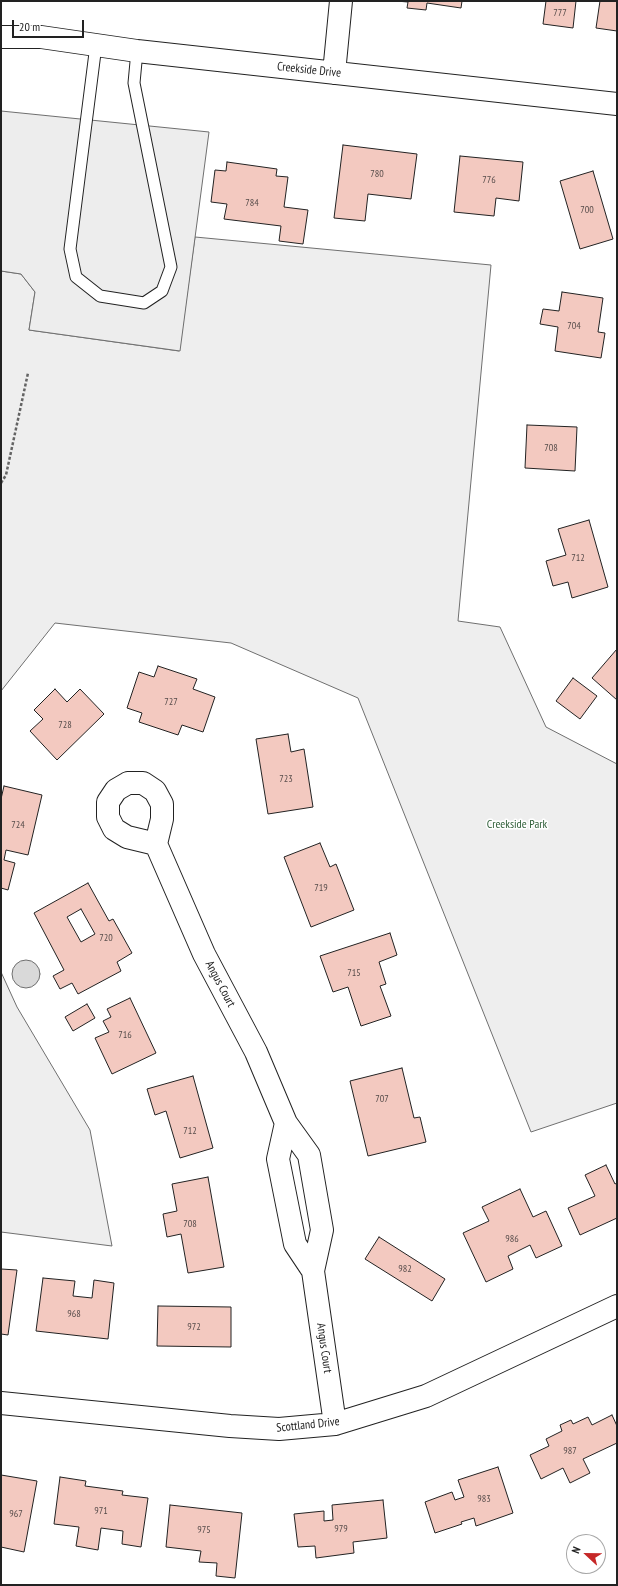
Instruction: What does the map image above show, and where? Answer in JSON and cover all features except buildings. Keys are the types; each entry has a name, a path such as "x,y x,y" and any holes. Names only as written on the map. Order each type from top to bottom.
{"street":[{"path":"334,73 341,1"},
{"name":"Creekside Drive","path":"1,37 41,37 137,51 617,104"},
{"name":"Angus Court","path":"156,844 202,948 256,1052 286,1123 309,1155 322,1230 313,1271 335,1424"},
{"name":"Angus Court","path":"286,1123 278,1159 295,1244 313,1271"},
{"name":"Scottland Drive","path":"1,1403 280,1429 335,1424 426,1396 617,1306"}],"lane":[{"path":"96,45 70,249 76,277 100,296 144,303 162,290 171,267 134,83 137,51"}],"path":[{"path":"1,483 6,475 28,373"}],"green space":[{"name":"Creekside Park","path":"195,237 491,265 458,621 500,627 546,727 617,764 617,1103 531,1132 358,698 231,643 55,623 1,691 1,271 21,274 35,292 29,330 179,351"},
{"path":"1,972 17,1007 90,1130 112,1246 1,1232"}],"shaded area":[{"path":"1,111 209,132 180,351 29,330 35,292 21,274 1,271"},
{"path":"26,960 36,964 40,974 36,984 26,988 16,984 12,974 16,964"}]}
